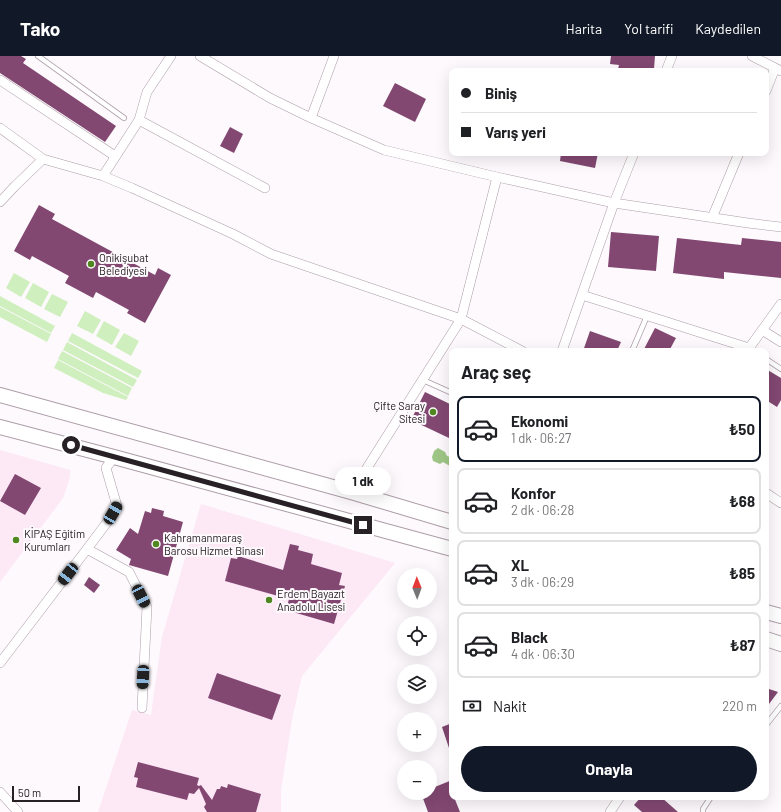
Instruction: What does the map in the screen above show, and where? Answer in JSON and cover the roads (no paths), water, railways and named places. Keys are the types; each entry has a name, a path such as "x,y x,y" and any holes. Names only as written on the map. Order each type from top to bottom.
{"main road":[{"path":"0,395 351,492 449,521"},
{"path":"0,427 449,548"},
{"path":"769,613 781,616"},
{"path":"769,640 781,644"}],"street":[{"path":"103,176 139,120 147,92 171,56"},
{"path":"200,56 270,98 384,150 614,203 781,227"},
{"path":"311,118 334,56"},
{"path":"667,68 672,56"},
{"path":"752,56 778,70 769,85"},
{"path":"0,80 115,156"},
{"path":"139,120 265,188"},
{"path":"0,128 43,159 103,176 233,234 271,254 461,319 516,348"},
{"path":"563,348 614,203 633,156"},
{"path":"712,218 738,156"},
{"path":"0,202 43,159"},
{"path":"351,492 461,319 497,177"},
{"path":"582,295 744,348"},
{"path":"751,348 781,304"},
{"path":"762,330 781,342"},
{"path":"0,663 108,521 117,506 106,468 114,457"},
{"path":"769,495 781,503"},
{"path":"87,549 129,572 147,607 142,708"},
{"path":"0,792 18,812"},
{"path":"610,812 618,800"}],"lane":[{"path":"38,56 124,118"},
{"path":"633,348 648,316"},
{"path":"769,361 781,369"},
{"path":"423,380 449,392"},
{"path":"769,721 781,706"},
{"path":"703,812 703,809 709,800"}],"place":[{"name":"Onikişubat Belediyesi","path":"91,264"},
{"name":"Çifte Saray Sitesi","path":"433,412"},
{"name":"KİPAŞ Eğitim Kurumları","path":"16,540"},
{"name":"Kahramanmaraş Barosu Hizmet Binası","path":"156,544"},
{"name":"Erdem Bayazıt Anadolu Lisesi","path":"269,600"}]}
